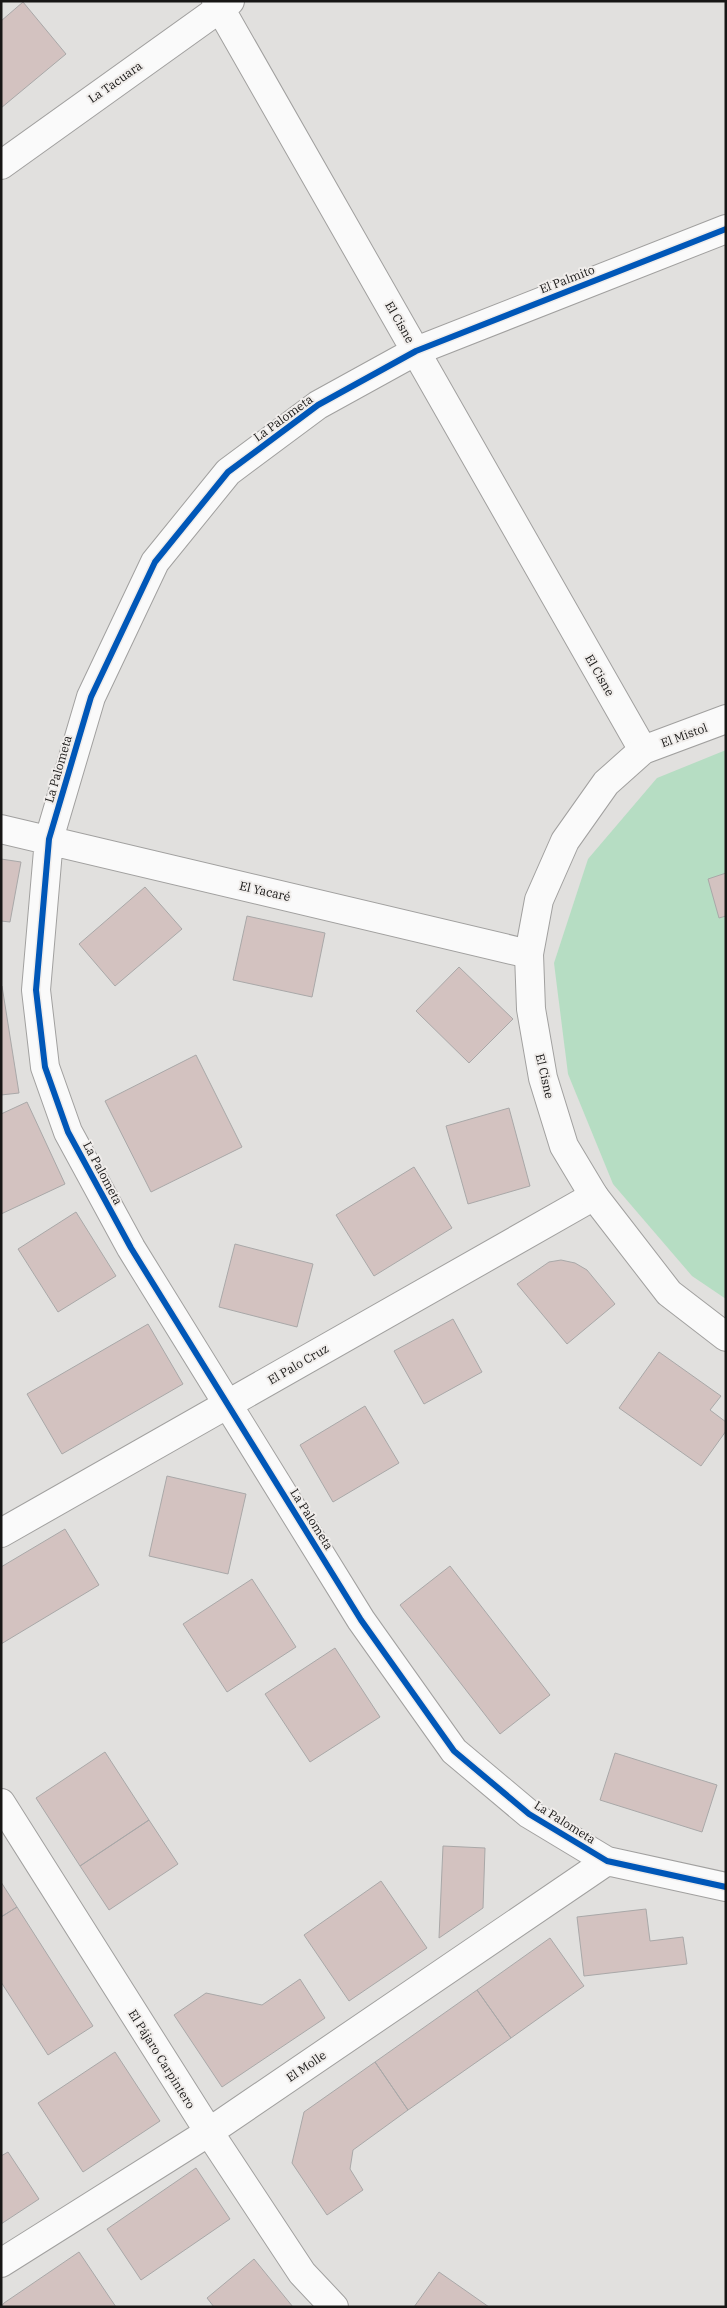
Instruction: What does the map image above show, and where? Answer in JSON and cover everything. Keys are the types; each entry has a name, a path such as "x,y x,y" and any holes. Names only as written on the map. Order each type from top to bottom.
{"street":[{"name":"La Tacuara","path":"1,164 222,4"},
{"name":"El Cisne","path":"222,4 416,351 643,750 606,783 565,841 539,900 529,954 531,1009 543,1078 564,1146 594,1196 669,1293 726,1337"},
{"name":"El Palmito","path":"416,351 726,229"},
{"name":"La Palometa","path":"416,351 318,405 228,472 155,562 91,697 49,839 36,990 45,1067 68,1132 131,1248 361,1620 454,1750 529,1814 607,1861 726,1887"},
{"name":"El Mistol","path":"643,750 726,719"},
{"name":"El Yacaré","path":"1,829 529,954"},
{"name":"El Palo Cruz","path":"1,1533 594,1196"},
{"name":"El Pájaro Carpintero","path":"1,1803 209,2132 302,2273 334,2307"},
{"name":"El Molle","path":"1,2263 209,2132 607,1861"}],"green space":[{"path":"726,750 726,1299 692,1276 613,1184 568,1074 554,963 588,859 657,778"}],"building":[{"path":"23,2 66,54 1,108 1,21"},
{"path":"1,859 21,862 10,922 1,921"},
{"path":"726,873 726,916 719,918 708,879"},
{"path":"145,887 182,929 115,986 79,944"},
{"path":"247,916 325,933 312,997 233,980"},
{"path":"459,967 513,1019 469,1063 416,1011"},
{"path":"1,987 19,1093 1,1095"},
{"path":"196,1055 242,1147 151,1192 105,1101"},
{"path":"27,1102 65,1184 1,1214 1,1114"},
{"path":"509,1108 530,1186 468,1204 446,1126"},
{"path":"414,1167 452,1228 374,1276 336,1215"},
{"path":"76,1212 116,1276 58,1312 18,1249"},
{"path":"235,1244 313,1264 297,1327 219,1307"},
{"path":"561,1260 575,1263 587,1270 615,1304 567,1344 517,1284 549,1262"},
{"path":"453,1319 482,1372 424,1404 394,1351"},
{"path":"148,1324 183,1384 62,1454 27,1394"},
{"path":"659,1352 721,1396 710,1410 726,1422 726,1431 701,1466 619,1408"},
{"path":"365,1406 399,1463 333,1502 300,1445"},
{"path":"167,1476 246,1494 228,1574 149,1556"},
{"path":"65,1529 99,1585 1,1644 1,1567"},
{"path":"450,1566 550,1695 500,1734 400,1605"},
{"path":"252,1579 296,1647 227,1692 183,1624"},
{"path":"335,1648 380,1717 310,1762 265,1694"},
{"path":"105,1752 149,1820 80,1866 36,1798"},
{"path":"615,1753 717,1785 702,1832 600,1800"},
{"path":"149,1820 178,1864 109,1910 80,1866"},
{"path":"443,1846 485,1848 483,1908 439,1938"},
{"path":"381,1881 427,1948 349,2001 304,1935"},
{"path":"1,1882 17,1907 1,1917"},
{"path":"17,1907 93,2026 48,2055 1,1982 1,1917"},
{"path":"646,1909 650,1941 683,1937 687,1964 584,1976 577,1917"},
{"path":"550,1938 584,1986 511,2038 477,1990"},
{"path":"300,1979 325,2018 222,2087 174,2015 206,1993 262,2005"},
{"path":"477,1990 511,2038 408,2110 375,2062"},
{"path":"115,2052 160,2121 83,2172 38,2103"},
{"path":"375,2062 408,2110 353,2150 350,2169 363,2190 327,2215 292,2163 304,2112"},
{"path":"8,2152 39,2199 1,2224 1,2156"},
{"path":"196,2168 230,2219 141,2280 107,2229"},
{"path":"79,2252 116,2307 1,2307 4,2303"},
{"path":"254,2259 293,2307 214,2307 207,2298"},
{"path":"439,2272 489,2307 414,2307"}],"cycle path":[{"path":"726,229 416,351 318,405 228,472 155,562 91,697 49,839 36,990 45,1067 68,1132 131,1248 361,1620 454,1751 529,1814 607,1861 726,1887"}]}
